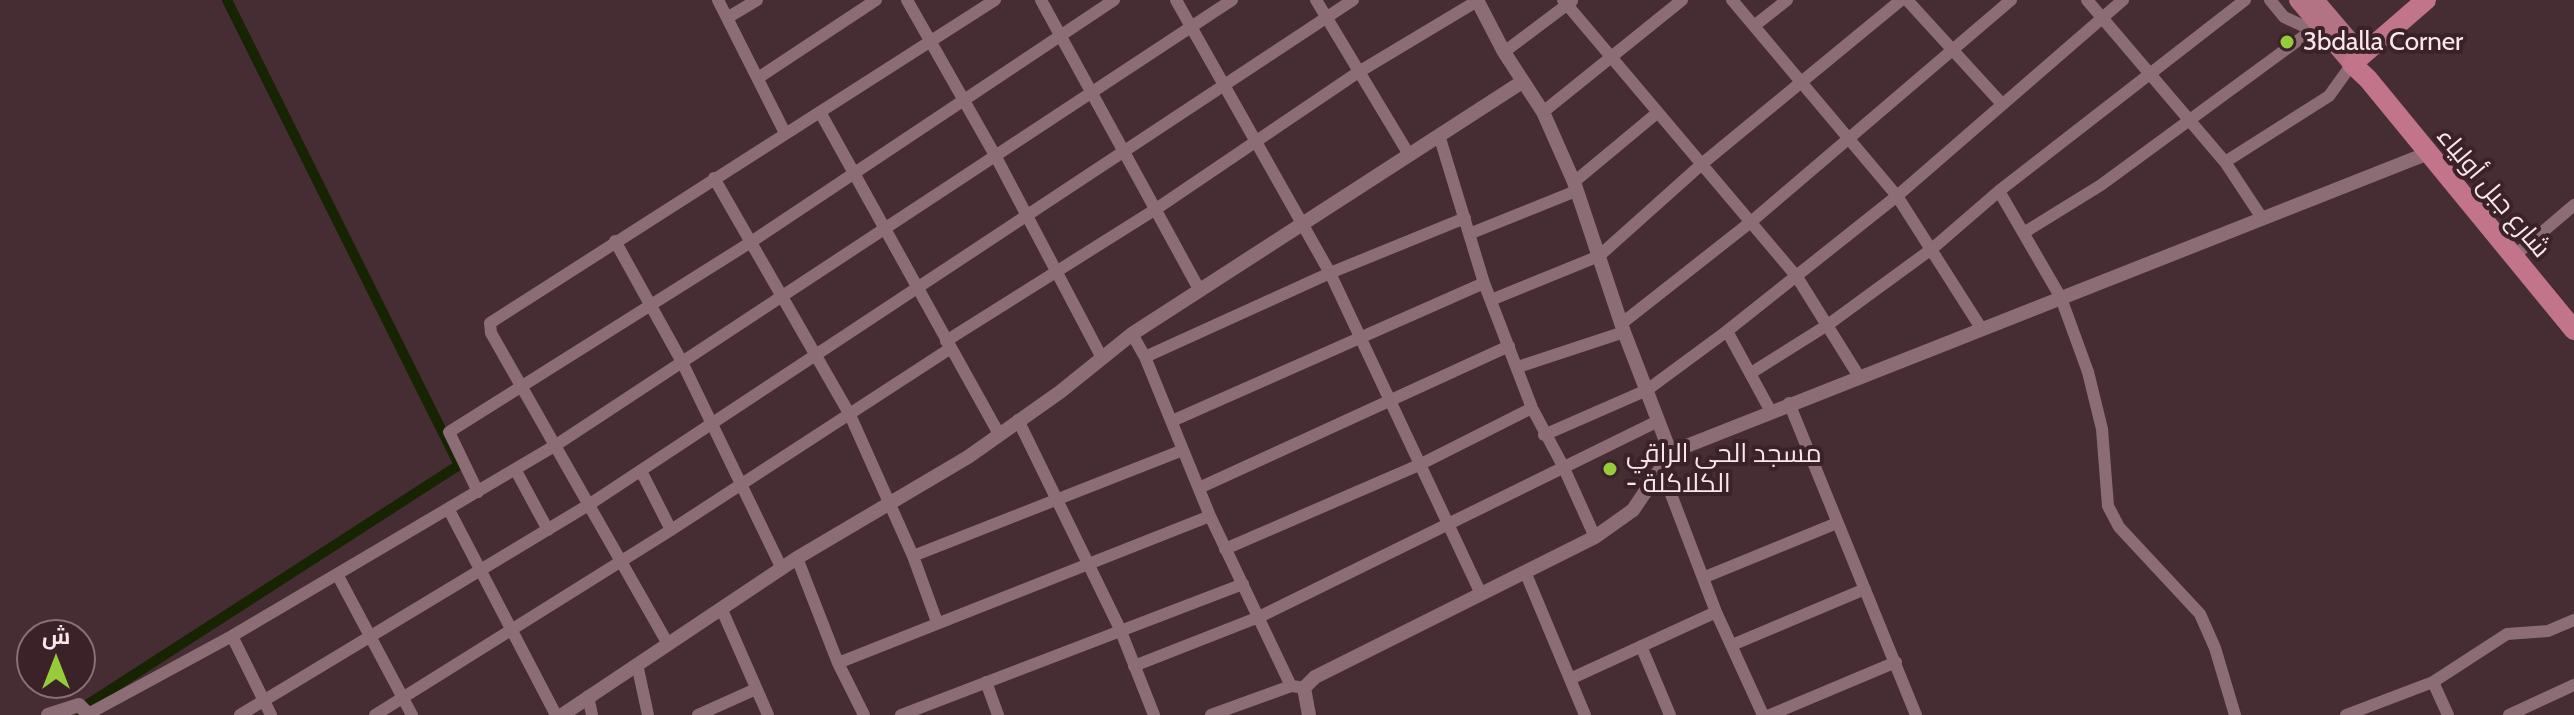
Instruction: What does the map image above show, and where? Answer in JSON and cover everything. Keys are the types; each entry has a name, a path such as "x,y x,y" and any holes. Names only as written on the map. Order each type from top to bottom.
{"highway":[{"path":"2364,69 2426,0"},
{"path":"2364,69 2445,0"},
{"name":"شارع جبل أولياء","path":"2364,69 2426,154 2574,330"}],"main road":[{"name":"شارع جبل أولياء","path":"2298,0 2316,28 2364,69"},
{"name":"شارع جبل أولياء","path":"2315,0 2364,69"}],"street":[{"path":"718,0 785,133"},
{"path":"727,18 757,0"},
{"path":"758,78 876,0"},
{"path":"907,0 996,157 1102,358"},
{"path":"668,644 491,333 490,323 995,0"},
{"path":"1041,0 1200,291"},
{"path":"478,492 449,433 751,242 1114,0"},
{"path":"1176,0 1330,273 1388,402 1481,594"},
{"path":"48,715 79,705 89,714 232,636 449,510 783,299 1232,0"},
{"path":"1316,0 1357,73 1408,153"},
{"path":"240,715 590,504 1353,0"},
{"path":"375,715 850,415 1056,272 1257,143 1357,73 1477,0 1504,52 1543,112 1575,186 1623,328 1671,454"},
{"path":"1543,112 1682,0"},
{"path":"1732,0 1897,196 1933,248 1981,328"},
{"path":"1754,26 1787,0"},
{"path":"1491,300 1599,256 1703,163 1904,0 2002,104"},
{"path":"1518,367 1623,328 2011,0"},
{"path":"2087,0 2225,162 2262,218"},
{"path":"1544,435 1647,390 1727,331 1897,196 2123,0"},
{"path":"1751,373 1829,324 1933,248 1999,191 2245,0"},
{"path":"2270,0 2284,17 2316,28"},
{"path":"1504,52 1568,2 1657,113 1703,163 1797,277 1858,375"},
{"path":"2025,232 2101,185 2316,28"},
{"path":"2225,162 2329,96 2340,84 2364,69"},
{"path":"449,510 559,715 797,558 968,457 1132,334 1522,82"},
{"path":"820,112 999,434"},
{"path":"1469,234 1575,186 1657,113"},
{"path":"1439,135 1484,283 1532,408 1563,466 1595,537"},
{"path":"1211,715 1231,712 1297,687 1595,537 1633,510 1671,454 1858,375 2426,154"},
{"path":"714,178 850,415 892,501 937,622"},
{"path":"1999,191 2061,298 2088,372 2102,429 2108,506 2119,527 2200,614 2215,648 2235,715"},
{"path":"2513,257 2574,205"},
{"path":"1145,357 1330,273 1465,218"},
{"path":"615,241 682,362 782,569"},
{"path":"1172,421 1484,283"},
{"path":"1727,331 1770,410"},
{"path":"1132,334 1145,357 1225,549 1309,715"},
{"path":"1199,488 1509,346"},
{"path":"1789,403 1916,715"},
{"path":"1225,549 1419,465 1532,408"},
{"path":"1018,420 1120,629 1154,715"},
{"path":"1134,666 1259,617 1658,421"},
{"path":"913,556 1183,450"},
{"path":"1661,468 1716,612 1763,715"},
{"path":"515,469 548,530"},
{"path":"641,471 671,530"},
{"path":"838,663 1210,516"},
{"path":"1705,577 1837,523"},
{"path":"797,558 838,663 864,715"},
{"path":"337,574 412,715"},
{"path":"1526,574 1585,715"},
{"path":"901,715 1243,584"},
{"path":"1732,645 1865,589"},
{"path":"722,610 768,715"},
{"path":"1570,679 1716,612"},
{"path":"2346,715 2433,682 2507,634 2548,631 2574,620"},
{"path":"232,636 271,715"},
{"path":"1641,646 1670,715"},
{"path":"1770,715 1896,662"},
{"path":"637,664 648,715"},
{"path":"986,682 998,715"},
{"path":"2433,682 2448,715"},
{"path":"2516,714 2574,685"},
{"path":"698,715 756,689"},
{"path":"588,696 592,715"}],"waterway":[{"path":"79,710 459,465 227,0"}],"place":[{"name":"3bdalla Corner","path":"2287,42"},
{"name":"مسجد الحي الراقي - الكلاكلة","path":"1610,469"}]}
